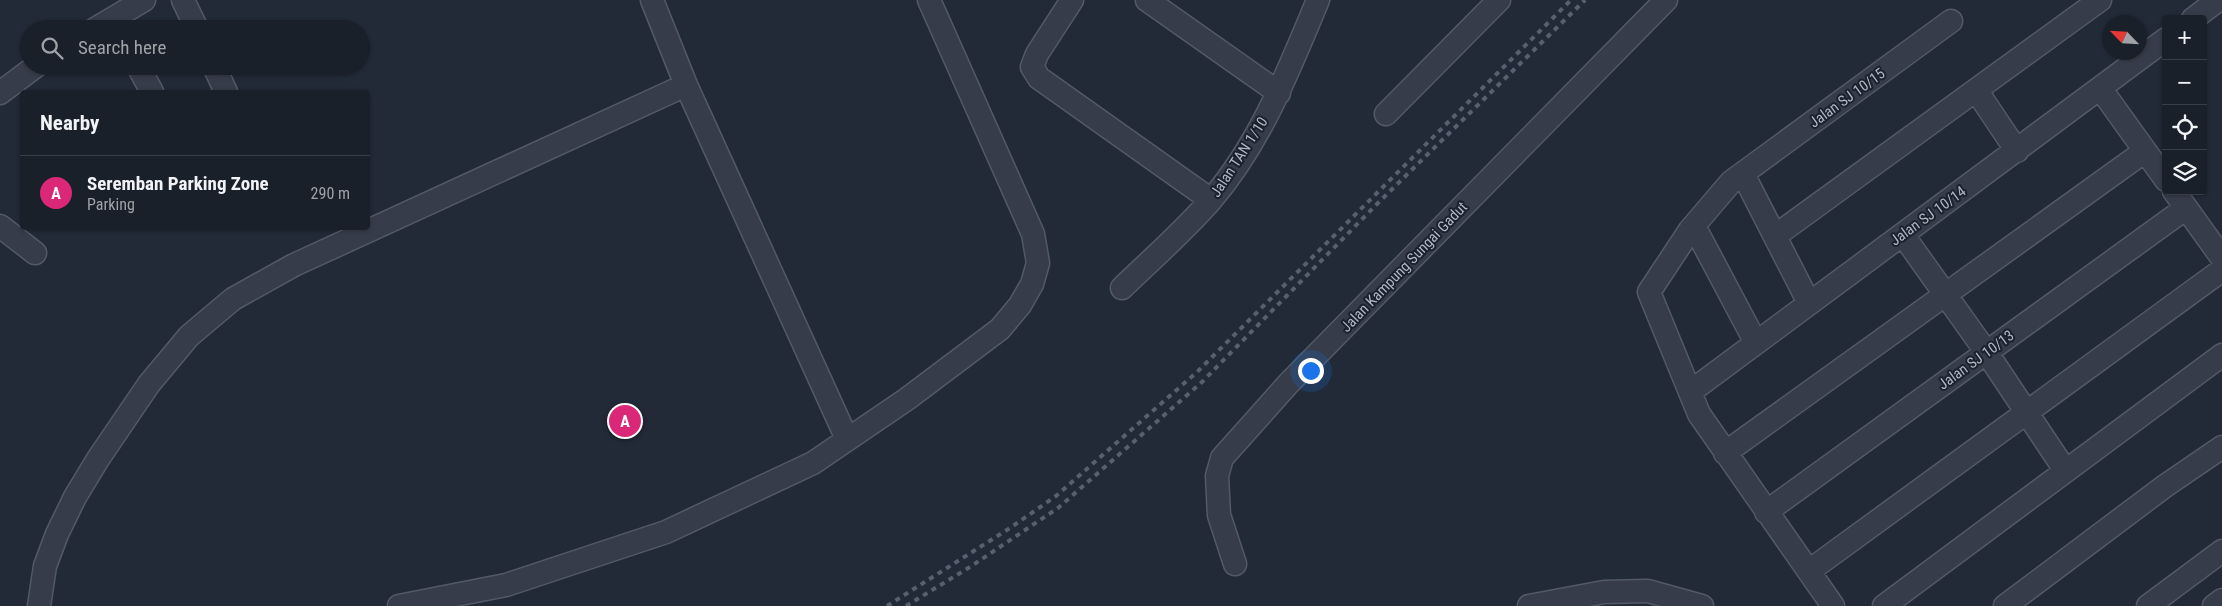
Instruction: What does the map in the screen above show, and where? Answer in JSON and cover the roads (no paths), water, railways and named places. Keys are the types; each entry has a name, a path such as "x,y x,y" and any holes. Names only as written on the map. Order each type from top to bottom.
{"street":[{"path":"116,20 144,0"},
{"path":"183,0 193,20"},
{"path":"652,0 686,85 847,439"},
{"path":"399,606 506,585 666,532 812,463 907,399 1000,329 1020,305 1032,284 1038,263 1033,234 929,0"},
{"path":"1072,0 1037,54 1032,67 1039,78 1211,200"},
{"path":"1147,0 1279,93"},
{"name":"Jalan TAN 1/10","path":"1122,288 1211,200 1240,161 1279,93 1318,0"},
{"name":"Jalan Kampung Sungai Gadut","path":"1236,564 1219,514 1216,476 1222,458 1288,384 1666,0"},
{"path":"1775,236 2100,0"},
{"path":"2198,15 2218,0"},
{"path":"1386,114 1486,4"},
{"name":"Jalan SJ 10/15","path":"1690,392 1649,292 1694,226 1731,182 1951,21"},
{"name":"Jalan SJ 10/14","path":"1690,392 2162,42"},
{"path":"12,90 27,75"},
{"path":"143,75 151,90"},
{"path":"218,75 225,90"},
{"path":"39,606 41,583 50,549 75,497 98,459 148,384 189,336 233,300 294,265 686,85"},
{"path":"2100,88 2162,174"},
{"path":"1976,90 2017,151"},
{"path":"1725,453 2145,151"},
{"path":"1743,174 1809,303"},
{"path":"2180,200 2222,258"},
{"name":"Jalan SJ 10/13","path":"1766,512 1987,353 2180,200"},
{"path":"0,226 35,253"},
{"path":"1694,226 1756,343"},
{"path":"1903,234 2066,470"},
{"path":"1809,571 2222,270"},
{"path":"1884,606 2222,355"},
{"path":"1690,392 1699,414 1725,453 1833,606"},
{"path":"2005,606 2165,486 2222,447"},
{"path":"2148,606 2222,551"},
{"path":"1529,606 1604,592 1648,591 1702,606"},
{"path":"2214,606 2222,600"}],"railway":[{"path":"887,606 1010,528 1056,496 1197,372 1571,0"},
{"path":"906,606 970,567 1058,508 1202,382 1377,204 1585,0"}],"place":[{"name":"Seremban Parking Zone","path":"625,421"}]}
